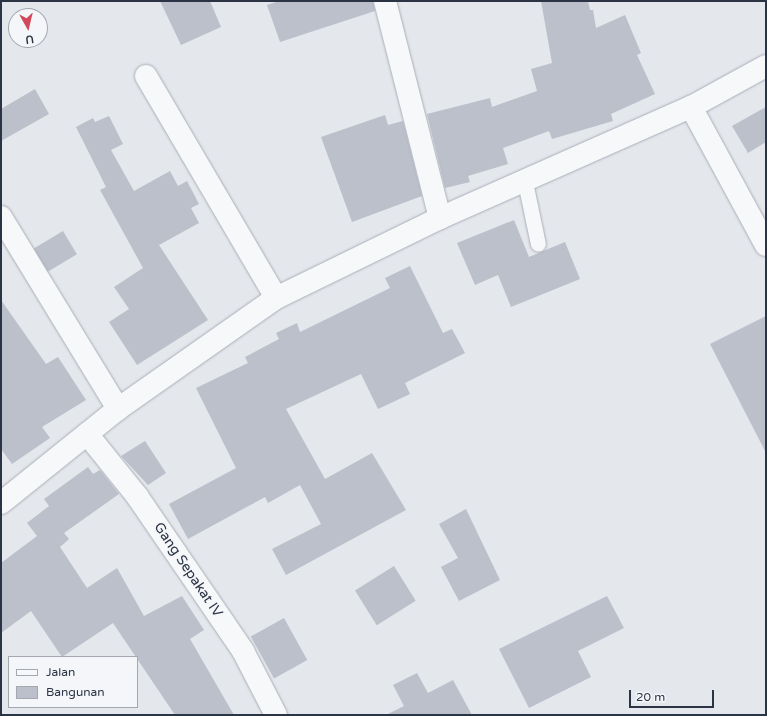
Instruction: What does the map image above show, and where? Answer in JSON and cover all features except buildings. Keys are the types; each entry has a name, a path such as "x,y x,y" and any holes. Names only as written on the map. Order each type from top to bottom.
{"street":[{"path":"385,1 440,218"},
{"path":"1,503 118,409 276,298 440,218 525,182 691,107 766,66"},
{"path":"146,76 276,298"},
{"path":"691,107 766,245"},
{"path":"1,216 118,409"},
{"name":"Gang Sepakat IV","path":"86,434 137,496 243,651 276,715"}],"lane":[{"path":"525,182 538,244"}]}
